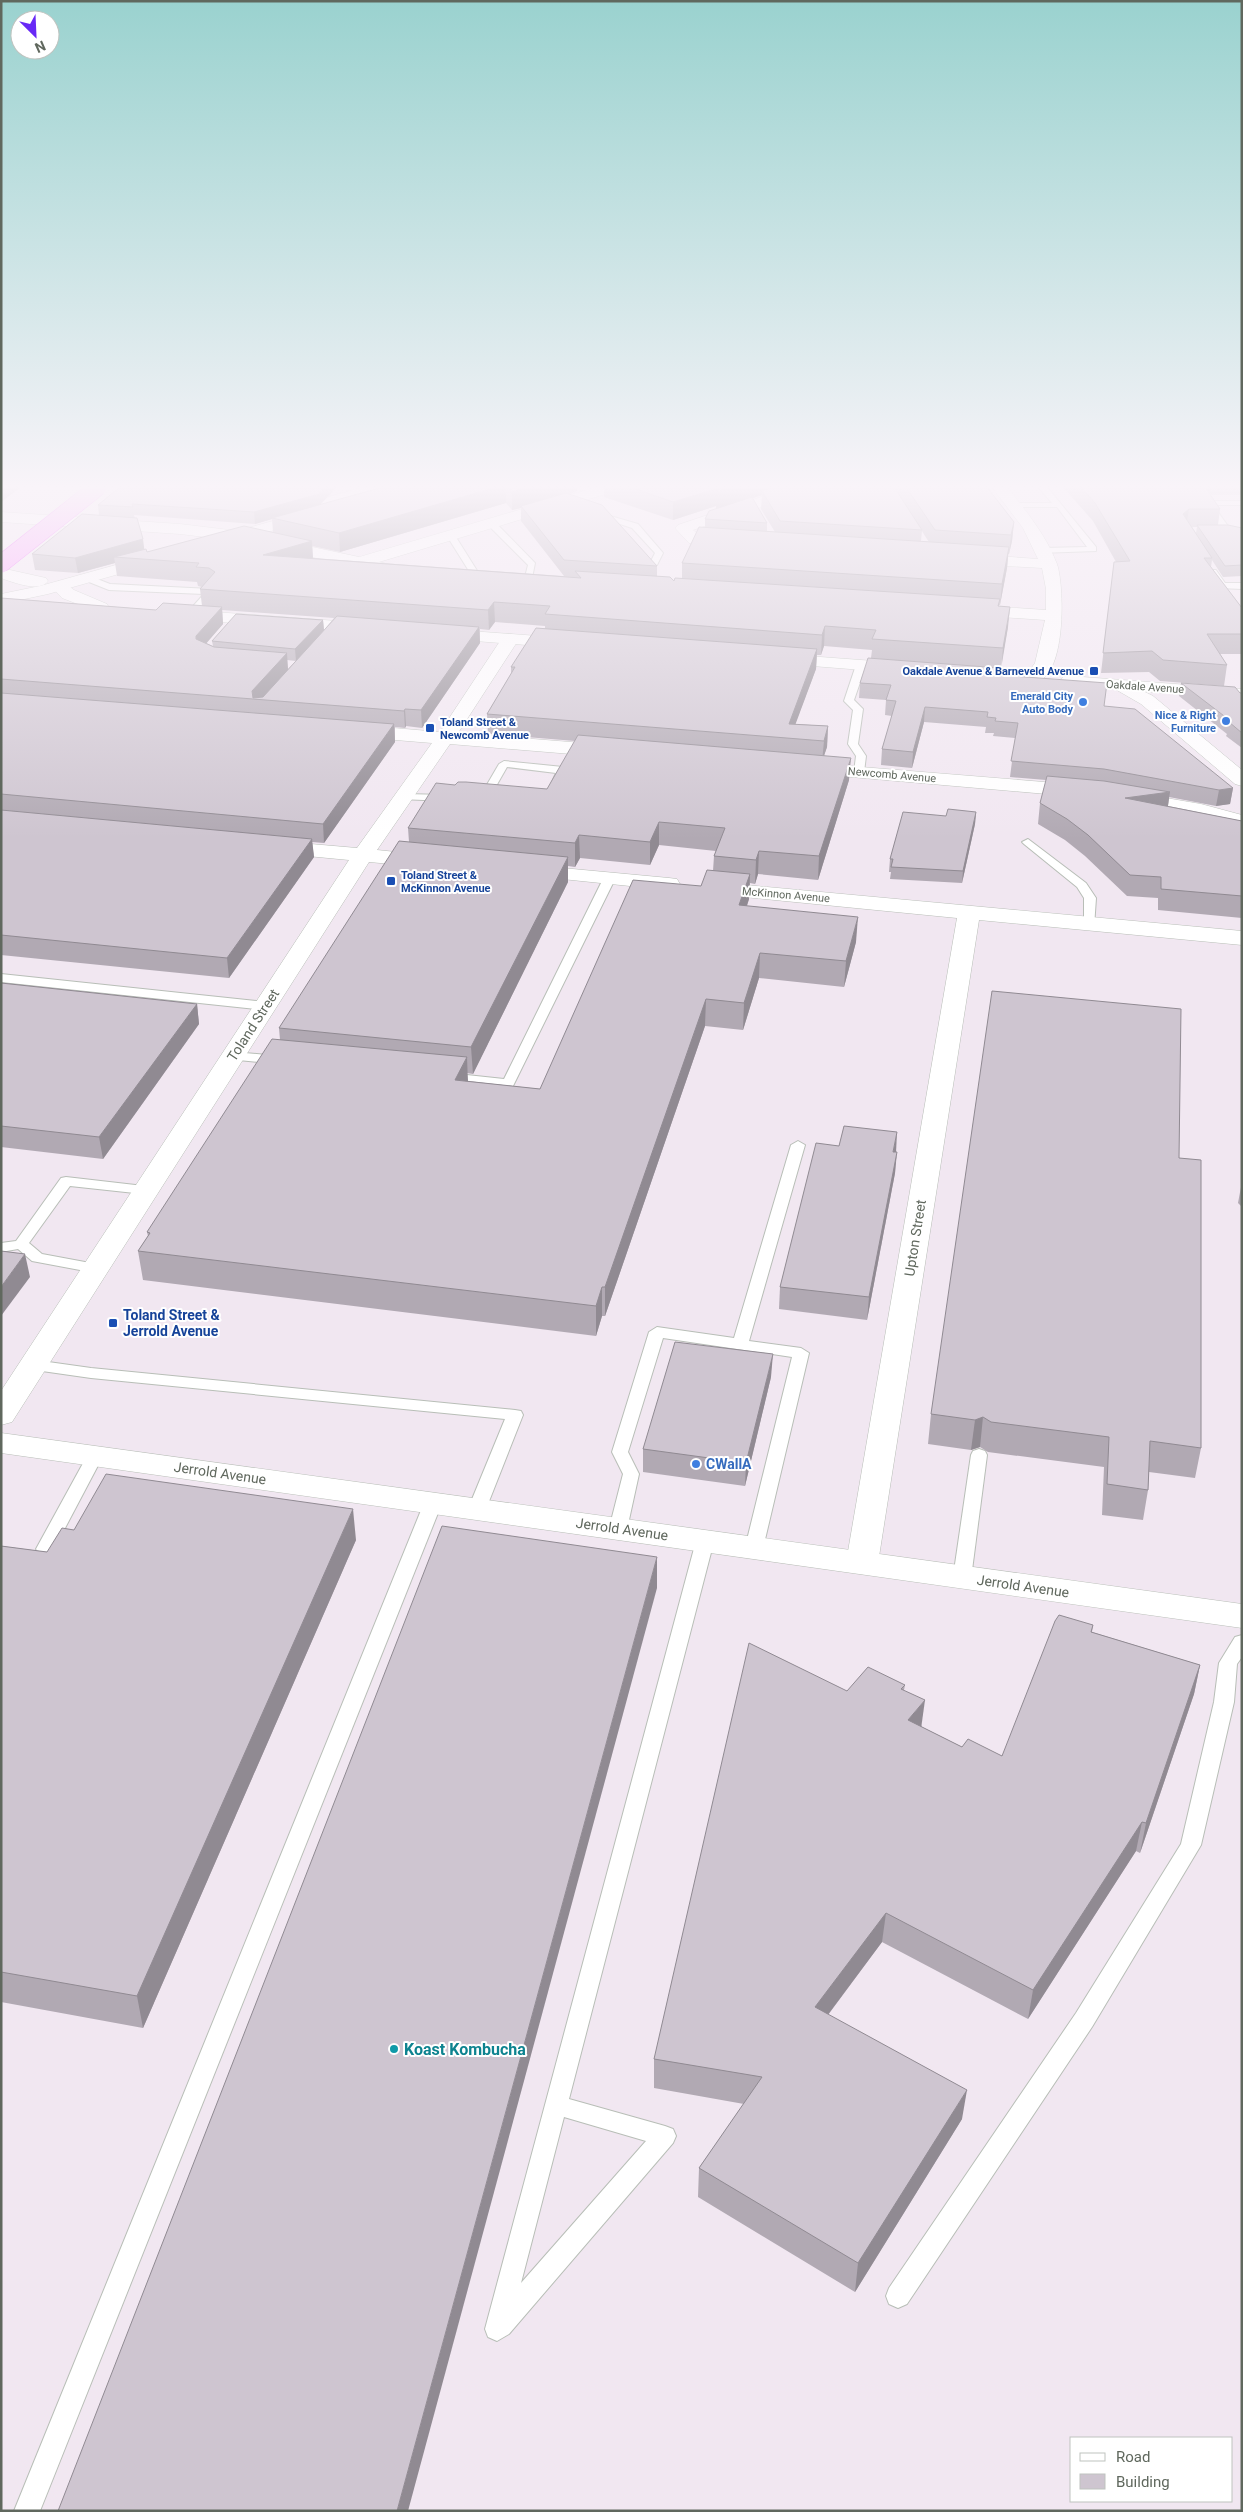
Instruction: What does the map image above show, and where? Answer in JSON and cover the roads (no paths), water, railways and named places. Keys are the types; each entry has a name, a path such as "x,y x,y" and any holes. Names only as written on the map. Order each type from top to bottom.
{"street":[{"path":"59,604 121,610"},
{"path":"92,604 101,608"},
{"path":"1033,678 1044,664 1054,616 1054,604"},
{"path":"956,609 1054,616"},
{"path":"170,614 190,615 230,624 331,632 386,630"},
{"path":"424,632 586,644"},
{"name":"Toland Street","path":"1,1415 144,1190 363,855 445,738 510,639"},
{"path":"763,658 918,670"},
{"name":"Oakdale Avenue","path":"1014,677 1242,694"},
{"path":"1122,685 1147,700 1242,780"},
{"path":"336,729 622,753"},
{"name":"Newcomb Avenue","path":"790,767 1106,793 1201,810 1242,822"},
{"path":"255,845 441,863"},
{"name":"McKinnon Avenue","path":"510,869 1242,938"},
{"name":"Upton Street","path":"862,1563 969,913"},
{"name":"Jerrold Avenue","path":"1,1443 1242,1616"}],"lane":[{"path":"190,615 200,604"},
{"path":"859,772 861,756 853,744 858,709 849,701 861,665"},
{"path":"404,797 478,800 504,764 563,770 550,796"},
{"path":"1028,842 1082,885 1090,898 1090,924"},
{"path":"432,1076 508,1083 609,879"},
{"path":"1,978 266,1006"},
{"path":"233,1056 288,1061"},
{"path":"740,1344 798,1145"},
{"path":"1,1248 21,1244 66,1181 144,1190"},
{"path":"21,1244 36,1258 96,1268"},
{"path":"618,1529 631,1474 620,1452 657,1332 801,1353 754,1548"},
{"path":"34,1365 91,1373 515,1415 477,1509"},
{"path":"962,1578 978,1455"},
{"path":"46,1549 96,1456"},
{"path":"27,2511 433,1503"},
{"path":"556,2105 666,2136 497,2329 522,2236 556,2105 705,1541"},
{"path":"898,2296 1084,2020 1191,1845 1224,1702 1228,1663 1242,1642"}],"place":[{"name":"Oakdale Avenue & Barneveld Avenue","path":"1094,671"},
{"name":"Emerald City Auto Body","path":"1083,702"},
{"name":"Nice & Right Furniture","path":"1226,721"},
{"name":"Toland Street & Newcomb Avenue","path":"430,728"},
{"name":"Toland Street & McKinnon Avenue","path":"391,881"},
{"name":"Toland Street & Jerrold Avenue","path":"113,1323"},
{"name":"CWallA","path":"696,1464"},
{"name":"Koast Kombucha","path":"394,2049"}]}
